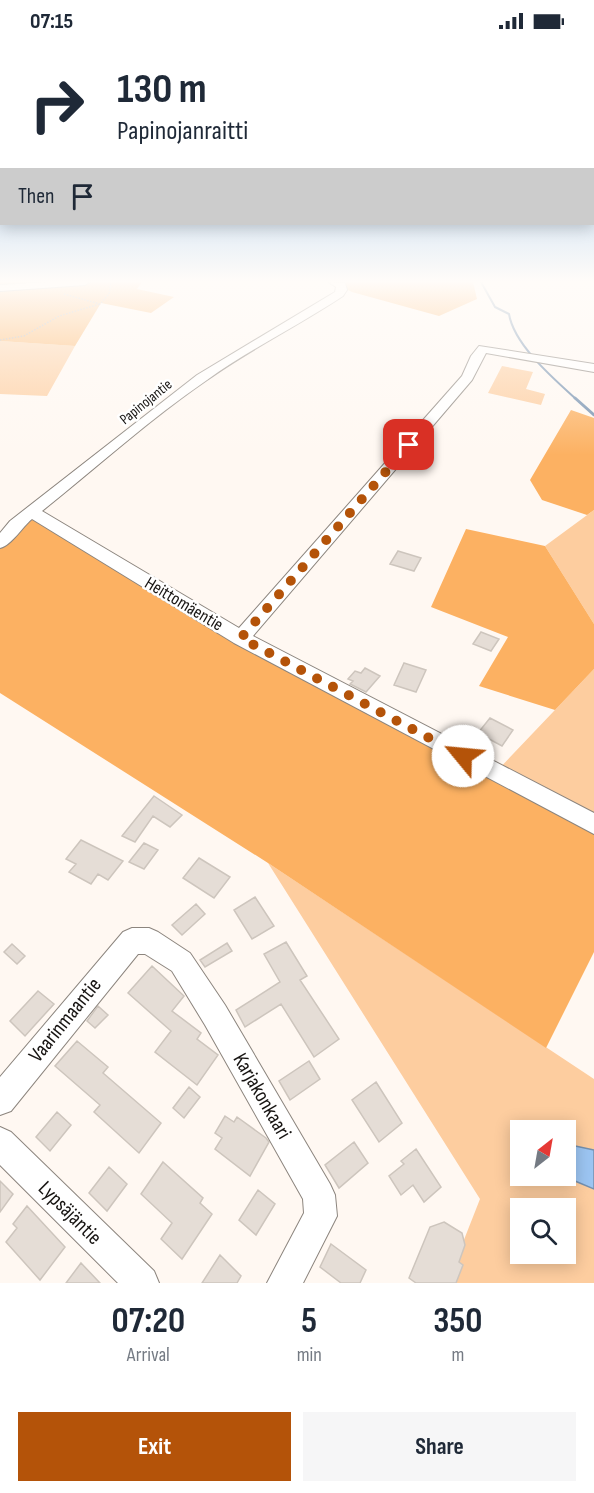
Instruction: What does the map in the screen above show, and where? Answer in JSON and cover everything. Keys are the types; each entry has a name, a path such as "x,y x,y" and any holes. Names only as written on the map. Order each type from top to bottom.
{"street":[{"name":"Papinojantie","path":"0,543 16,524 201,378 260,340"},
{"path":"241,638 468,377 477,356 483,350 594,368"},
{"name":"Heittomäentie","path":"32,512 241,638 594,825"},
{"name":"Vaarinmaantie","path":"0,1100 132,941"},
{"name":"Karjakonkaari","path":"132,941 149,941 181,962 215,1015 319,1195 321,1216 284,1283"},
{"name":"Lypsäjäntie","path":"0,1143 142,1283"}],"shaded area":[{"path":"0,340 79,340 75,346"},
{"path":"0,341 75,346 47,396 0,394"},
{"path":"502,366 533,372 526,389 545,394 541,405 488,393"},
{"path":"571,410 594,418 594,510 587,515 542,500 530,480"},
{"path":"594,510 594,624 545,546"},
{"path":"32,512 241,638 594,824 594,952 546,1048 268,863 0,693 0,543"},
{"path":"466,529 545,546 594,624 594,669 555,710 479,686 508,637 431,607"},
{"path":"594,669 594,823 495,773"},
{"path":"268,863 594,1079 594,1283 447,1283 480,1199"}],"water":[{"path":"576,1146 594,1150 594,1189 576,1181"}],"building":[{"path":"398,551 421,558 414,571 390,564"},
{"path":"481,632 499,639 491,651 473,644"},
{"path":"404,663 426,670 416,692 394,685"},
{"path":"365,668 380,676 366,692 350,684 353,681 348,679 355,671 361,673"},
{"path":"490,718 513,730 502,746 478,733"},
{"path":"154,796 182,815 170,827 153,816 135,842 122,836"},
{"path":"81,840 123,861 108,880 98,874 91,884 69,872 76,864 66,859"},
{"path":"144,843 158,850 144,869 129,862"},
{"path":"199,858 230,877 214,898 183,878"},
{"path":"255,897 274,926 252,939 234,910"},
{"path":"196,904 205,914 182,935 172,925"},
{"path":"286,942 307,976 300,980 339,1039 314,1057 281,1004 245,1027 236,1010 280,982 264,954"},
{"path":"227,943 232,951 205,967 200,960"},
{"path":"12,944 25,956 17,964 4,952"},
{"path":"152,966 184,996 172,1011 201,1033 197,1039 218,1055 197,1085 155,1052 171,1031 128,993"},
{"path":"38,991 54,1004 25,1036 10,1021"},
{"path":"98,1006 108,1015 95,1028 87,1021"},
{"path":"77,1041 108,1067 103,1073 161,1123 139,1153 94,1112 100,1105 55,1066"},
{"path":"309,1061 320,1079 290,1100 279,1081"},
{"path":"376,1082 402,1123 379,1142 352,1100"},
{"path":"189,1087 200,1097 184,1118 173,1108"},
{"path":"57,1112 71,1125 50,1151 36,1137"},
{"path":"225,1116 234,1122 237,1117 269,1142 250,1176 215,1149 222,1138 215,1133"},
{"path":"354,1142 368,1163 339,1188 325,1165"},
{"path":"416,1149 441,1187 424,1202 413,1185 401,1195 389,1176 404,1164 401,1161"},
{"path":"163,1162 203,1198 200,1203 212,1214 182,1259 161,1239 172,1223 141,1194"},
{"path":"109,1167 127,1184 107,1211 89,1193"},
{"path":"0,1181 13,1194 0,1212"},
{"path":"258,1190 275,1204 256,1235 239,1220"},
{"path":"27,1206 65,1247 40,1280 6,1242 17,1228 13,1224"},
{"path":"444,1222 462,1233 465,1245 459,1262 463,1265 456,1283 416,1283 409,1278 430,1227"},
{"path":"331,1244 366,1270 360,1283 341,1283 320,1267"},
{"path":"220,1255 241,1276 237,1283 202,1283"},
{"path":"81,1263 100,1283 66,1283"}],"waterway":[{"path":"520,340 536,361 576,399"},
{"path":"575,398 594,415"}],"route":[{"path":"409,445 320,544 241,638 463,756"}]}
